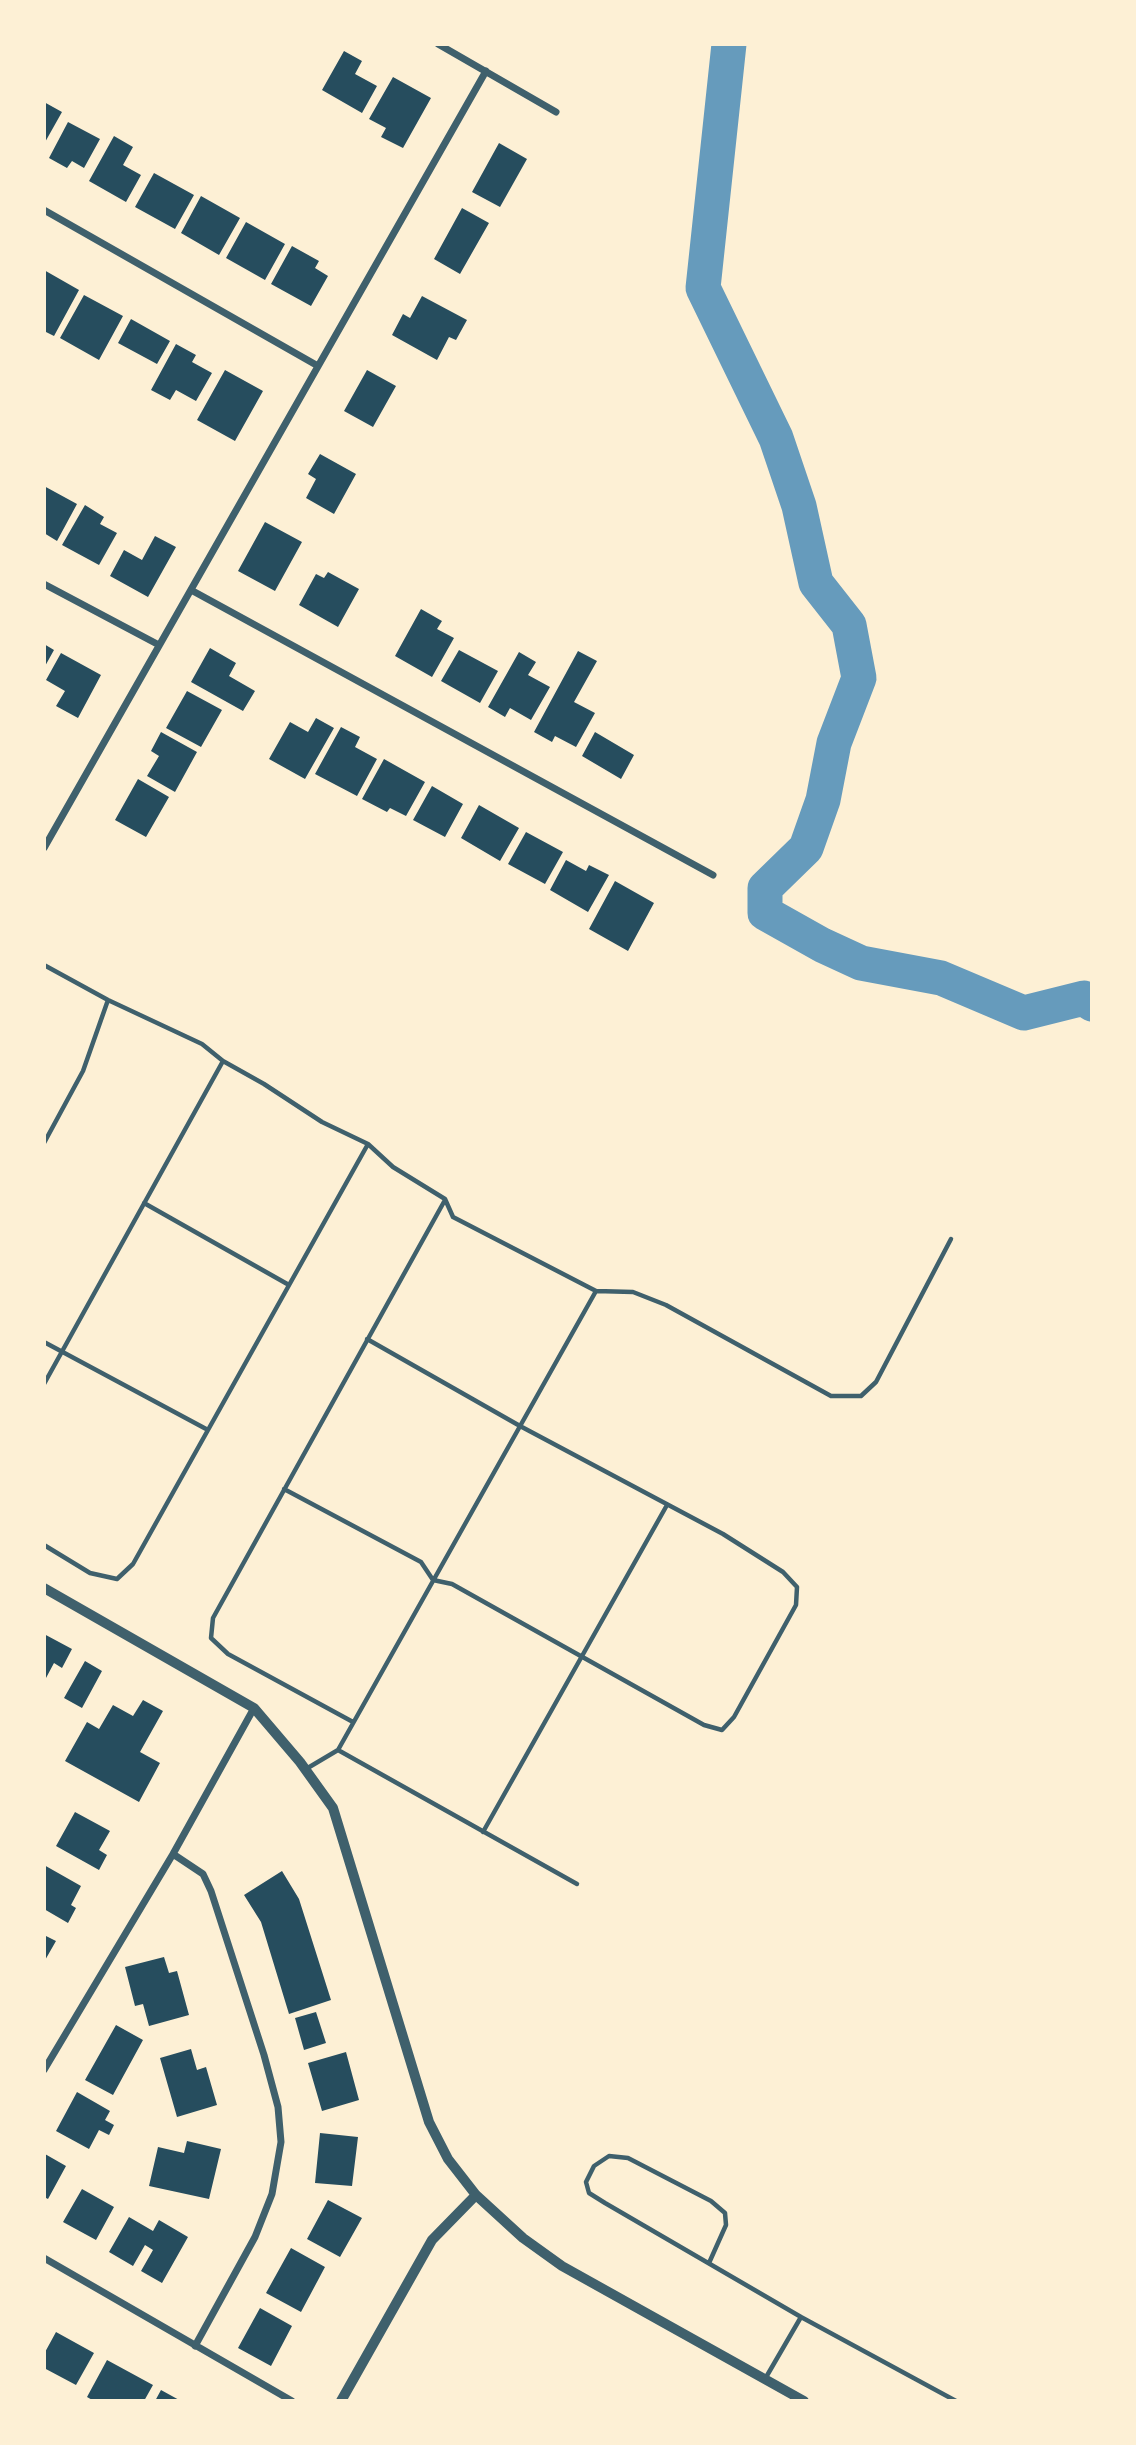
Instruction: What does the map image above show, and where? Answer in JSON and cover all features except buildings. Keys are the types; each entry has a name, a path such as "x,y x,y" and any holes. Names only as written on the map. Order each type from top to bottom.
{"street":[{"path":"438,44 556,112"},
{"path":"44,848 486,71"},
{"path":"44,209 318,366"},
{"path":"44,584 159,645"},
{"path":"191,590 713,875"},
{"path":"44,1588 254,1708 305,1769 333,1808 429,2122 448,2159 476,2195 523,2238 562,2266 804,2401"},
{"path":"44,2070 173,1854 254,1708"},
{"path":"173,1854 203,1874 211,1891 264,2055 278,2107 281,2142 272,2194 255,2237 195,2346"},
{"path":"341,2401 432,2240 476,2195"},
{"path":"44,2258 292,2401"}],"lane":[{"path":"44,965 108,1000 202,1044 223,1061 322,1122 368,1144 393,1167 445,1199 453,1217 596,1291 633,1292 666,1305 831,1396 861,1396 876,1382 951,1239"},
{"path":"44,1143 83,1071 108,1000"},
{"path":"44,1384 223,1061"},
{"path":"44,1552 45,1546 90,1573 117,1579 133,1563 368,1144"},
{"path":"353,1722 228,1654 211,1638 213,1618 445,1199"},
{"path":"144,1203 289,1285"},
{"path":"305,1769 338,1750 596,1291"},
{"path":"284,1489 421,1562 433,1580 452,1584 704,1725 722,1730 734,1717 796,1605 797,1587 783,1572 723,1534 520,1426 367,1339"},
{"path":"44,1342 208,1430"},
{"path":"483,1832 667,1504"},
{"path":"338,1750 577,1884"},
{"path":"709,2263 726,2225 725,2213 711,2201 628,2158 609,2156 594,2166 586,2182 589,2193 801,2317 956,2401"},
{"path":"765,2379 801,2317"}],"waterway":[{"path":"729,44 703,288 776,438 799,506 816,583 849,625 859,678 834,743 823,800 806,848 765,888 765,913 861,963 941,978 1024,1013 1084,998 1092,1004"}]}
